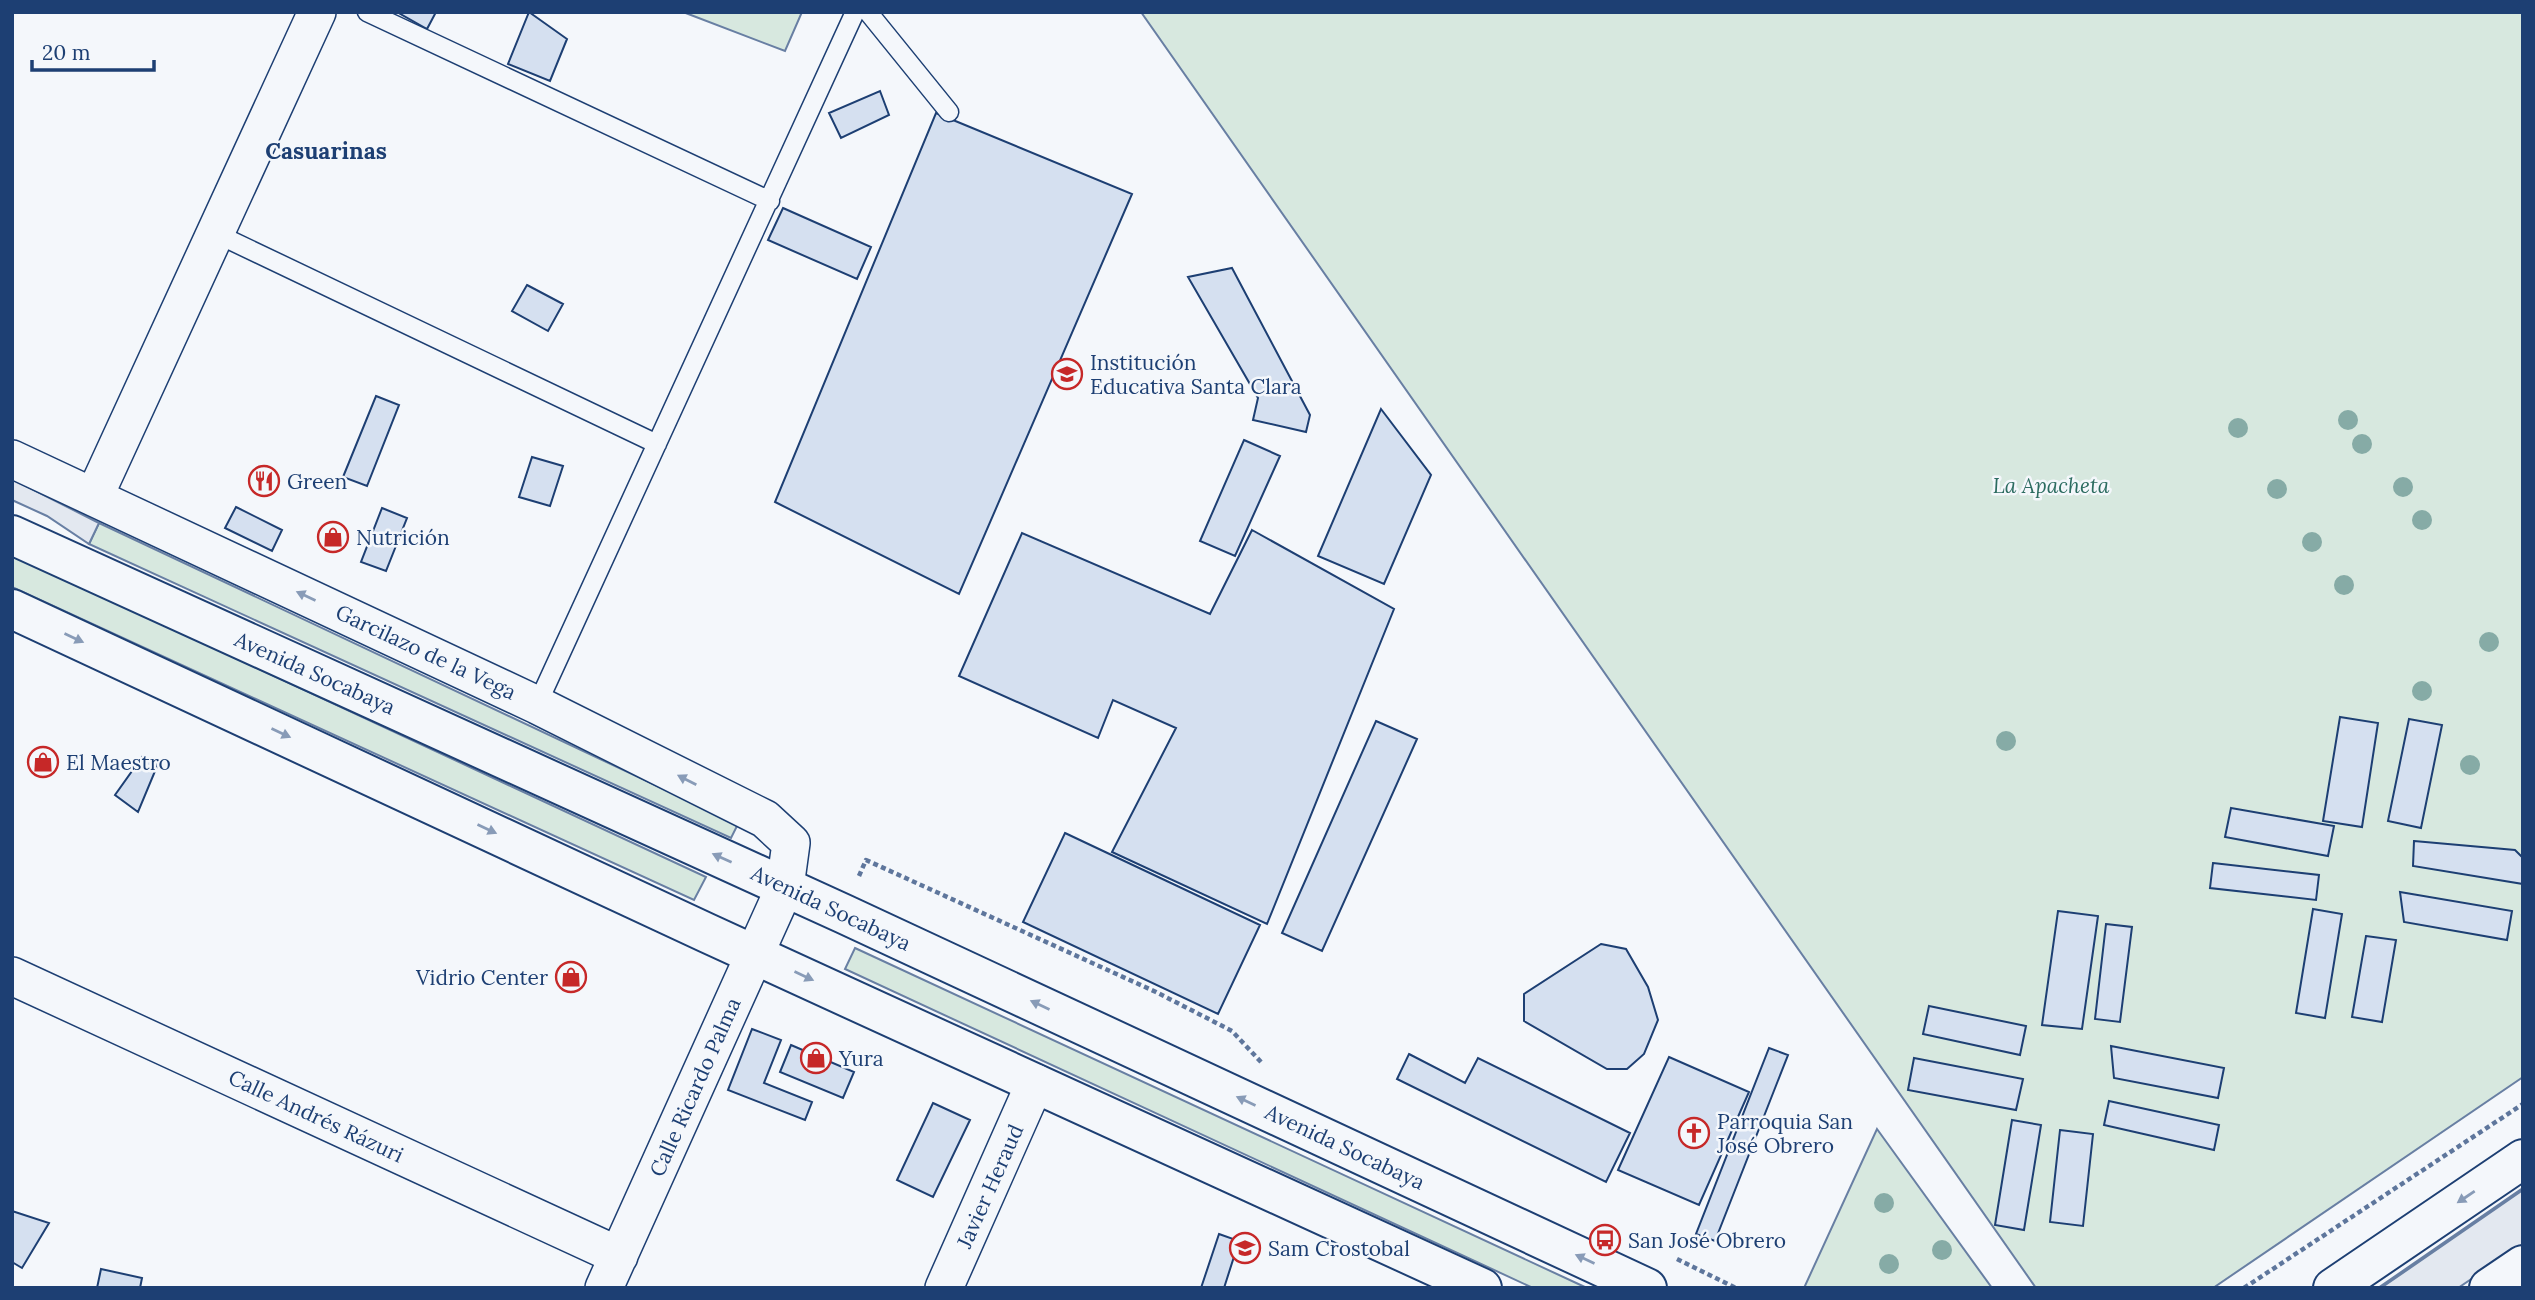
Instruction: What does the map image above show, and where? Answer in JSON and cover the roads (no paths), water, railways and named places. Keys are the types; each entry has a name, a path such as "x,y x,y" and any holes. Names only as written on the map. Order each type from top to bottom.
{"main road":[{"name":"Avenida Socabaya","path":"12,535 844,914 1647,1288"},
{"path":"12,609 1482,1288"},
{"path":"2333,1288 2523,1159"},
{"path":"2489,1288 2523,1265"}],"street":[{"path":"94,497 317,12"},
{"name":"Garcilazo de la Vega","path":"12,459 537,705 765,819 791,843 785,887"},
{"name":"Calle Ricardo Palma","path":"612,1272 785,887"},
{"name":"Calle Andrés Rázuri","path":"12,976 612,1272"},
{"name":"Javier Heraud","path":"944,1288 1035,1083"}],"lane":[{"path":"367,12 770,201"},
{"path":"537,705 855,12"},
{"path":"868,12 948,112"},
{"path":"215,233 657,444"}],"place":[{"name":"Institución Educativa Santa Clara","path":"1067,374"},
{"name":"Green","path":"264,481"},
{"name":"Nutrición","path":"333,537"},
{"name":"El Maestro","path":"43,762"},
{"name":"Vidrio Center","path":"571,977"},
{"name":"Yura","path":"816,1058"},
{"name":"Parroquia San José Obrero","path":"1694,1133"},
{"name":"San José Obrero","path":"1605,1240"},
{"name":"Sam Crostobal","path":"1245,1248"}],"district":[{"name":"Casuarinas","path":"326,150"}],"park label":[{"name":"La Apacheta","path":"2051,485"}]}
